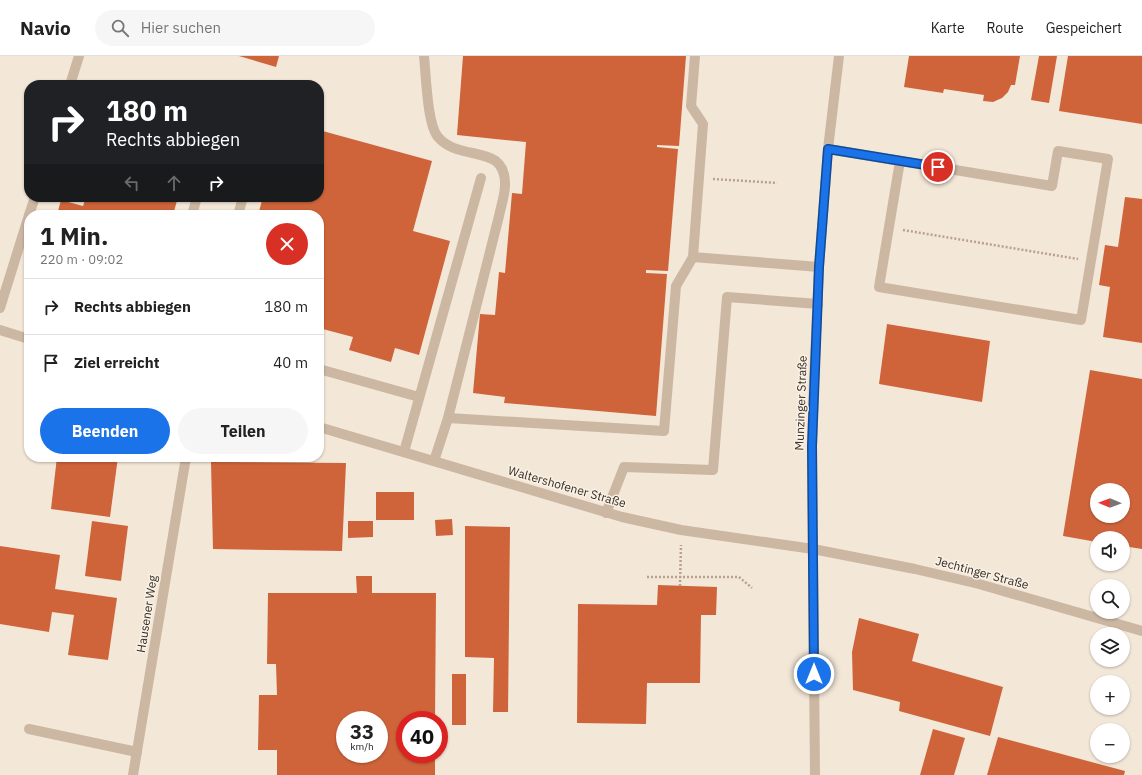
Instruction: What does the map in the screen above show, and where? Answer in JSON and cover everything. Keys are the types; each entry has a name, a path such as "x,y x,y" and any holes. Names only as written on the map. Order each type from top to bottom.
{"street":[{"path":"72,80 79,56"},
{"path":"424,56 429,111 437,136 450,147 468,153 486,156 498,161 504,170 505,186 499,216 448,418 434,461"},
{"path":"448,418 664,431 676,286 693,257 702,124 691,106 695,56"},
{"name":"Munzinger Straße","path":"815,775 812,446 819,267 828,149 839,56"},
{"path":"828,149 1052,186 1058,151 1108,159 1092,262 1081,320 879,287 900,161"},
{"path":"404,452 481,178"},
{"path":"0,308 24,231"},
{"path":"693,257 819,267"},
{"path":"606,513 624,466 713,470 727,297 818,304"},
{"path":"0,330 24,337"},
{"path":"324,370 419,397"},
{"name":"Waltershofener Straße","path":"324,428 606,513 681,530 813,548"},
{"name":"Hausener Weg","path":"133,775 185,462"},
{"name":"Jechtinger Straße","path":"813,548 979,584 1142,631"},
{"path":"29,729 137,752"}],"path":[{"path":"699,178 777,183"},
{"path":"889,228 1092,262"},
{"path":"680,586 681,530"},
{"path":"647,578 738,577 752,588"}],"building":[{"path":"239,56 279,56 276,67"},
{"path":"463,56 686,56 679,146 657,145 657,147 678,149 668,271 646,270 646,273 667,274 656,416 504,403 505,397 473,393 480,314 495,315 499,272 505,273 512,193 522,194 526,142 457,135"},
{"path":"909,56 1020,56 1015,85 1011,85 1008,92 1002,98 993,102 983,101 984,95 944,89 943,93 904,87"},
{"path":"1039,56 1057,56 1049,103 1031,100"},
{"path":"1068,56 1142,56 1142,124 1059,111"},
{"path":"324,131 432,161 413,231 450,241 419,355 395,348 391,362 349,350 353,337 324,329 324,210 259,210 262,202 324,202"},
{"path":"1125,197 1142,199 1142,343 1103,337 1110,287 1099,285 1105,245 1118,247"},
{"path":"60,202 68,202 83,206 84,202 177,202 174,210 58,210"},
{"path":"887,324 990,341 982,402 879,384"},
{"path":"1090,370 1142,379 1142,549 1130,547 1130,531 1090,531 1090,541 1063,536"},
{"path":"56,462 117,462 110,517 51,509"},
{"path":"211,462 346,463 342,551 213,549"},
{"path":"376,492 414,492 414,520 376,520"},
{"path":"452,519 453,535 436,536 435,520"},
{"path":"92,521 128,526 121,581 85,576"},
{"path":"348,521 373,521 373,537 348,538"},
{"path":"465,526 510,527 508,712 493,712 494,658 465,657"},
{"path":"0,546 60,555 55,589 117,598 108,660 68,655 74,615 52,612 49,632 0,624"},
{"path":"356,576 372,576 372,593 436,593 435,711 396,711 396,763 435,763 435,775 277,775 277,750 258,750 259,695 277,695 276,664 267,664 268,593 357,593"},
{"path":"658,585 717,587 716,615 701,615 700,683 647,683 646,724 577,723 578,604 657,605"},
{"path":"859,618 919,634 912,661 1003,687 990,736 899,711 900,702 853,690 852,652"},
{"path":"452,674 466,674 466,725 452,725"},
{"path":"933,729 965,738 954,775 920,775"},
{"path":"998,737 1090,762 1090,763 1125,771 1124,775 987,775"}],"route":[{"path":"814,674 812,446 819,267 828,149 938,167"}]}
